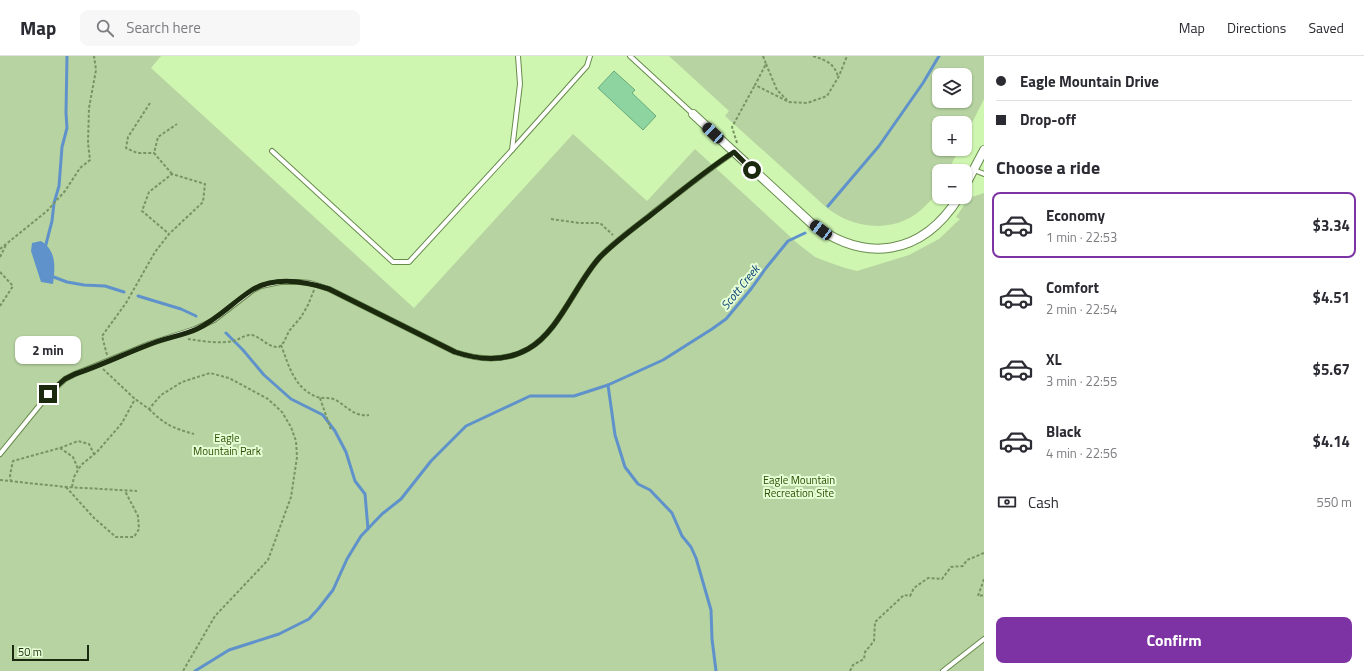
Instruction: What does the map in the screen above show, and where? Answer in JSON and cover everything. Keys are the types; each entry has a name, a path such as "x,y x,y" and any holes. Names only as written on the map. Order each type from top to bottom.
{"street":[{"path":"693,114 811,223 834,238 855,246 885,248 899,246 915,240 933,228 954,204"},
{"path":"972,174 984,150"}],"lane":[{"path":"512,150 520,84 518,56"},
{"path":"272,151 393,262 409,262 587,66 590,56"},
{"path":"630,56 693,114"},
{"path":"0,454 56,387 70,377 149,344 196,330 206,325 253,290 262,286 287,281 316,285 329,289 455,352 468,356 496,359 518,354 529,349 544,336 592,267 618,240 696,178 734,152"},
{"path":"974,170 984,174"},
{"path":"943,671 984,639"}],"path":[{"path":"0,249 47,211 64,191 80,168 90,160 88,143 89,108 96,70 94,56"},
{"path":"813,56 824,60 836,69 838,77"},
{"path":"824,60 828,56"},
{"path":"755,85 789,102 807,103 827,96 838,77 847,56"},
{"path":"763,57 777,90 789,102"},
{"path":"734,152 737,142 732,127 766,64"},
{"path":"109,362 102,336 126,303 155,252 169,234 203,202 205,184 172,174 154,153 137,153 126,148 128,137 150,103"},
{"path":"154,153 158,138 177,124"},
{"path":"169,234 142,211 149,192 172,174"},
{"path":"551,219 579,223 600,223 618,240"},
{"path":"0,257 6,244"},
{"path":"0,272 13,286 0,306"},
{"path":"316,285 308,305 289,330 282,345 288,365 301,387 320,398 335,400 358,415 369,416"},
{"path":"185,338 201,341 228,342 235,341 249,334 254,335 275,347 282,345"},
{"path":"99,365 135,399 149,409 159,420 172,427 194,434"},
{"path":"149,409 161,395 182,382 210,373 229,378 268,399 282,412 296,441 297,457 295,479 291,497 268,560 214,616 182,671"},
{"path":"320,398 331,430"},
{"path":"72,487 74,477 78,470 122,423 135,399"},
{"path":"11,482 10,475 13,461 60,448 78,441 89,444 94,454"},
{"path":"60,448 73,457 78,470"},
{"path":"0,480 66,487 137,491"},
{"path":"66,487 94,518 116,537 134,537 139,529 138,516 125,490"},
{"path":"850,671 853,665 864,659 865,652 874,641 875,622 904,595 910,596 914,588 928,578 942,579 951,567 963,566 967,560 984,553"},
{"path":"984,579 978,596 984,595"}],"green space":[{"name":"Eagle Mountain Park","path":"0,56 161,56 151,68 414,308 573,134 647,201 695,149 797,243 815,257 857,271 909,255 939,239 960,219 956,217 965,204 972,204 972,197 984,193 984,671 0,671"},
{"path":"669,56 984,56 984,99 972,123 972,116 932,116 932,156 956,156 952,164 932,164 932,199 916,214 904,221 892,225 865,225 839,216 827,208 725,116 729,111"}],"water":[{"path":"41,241 50,250 54,260 53,284 41,282 31,251 32,243"}],"building":[{"path":"614,71 635,90 632,93 656,116 643,130 598,88"}],"waterway":[{"path":"45,248 59,186 62,147 67,128 67,56"},
{"name":"Scott Creek","path":"828,206 879,146 923,83 939,56"},
{"path":"195,671 229,650 279,634 309,619 333,590 347,559 361,536 382,514 401,499 431,461 466,426 530,396 574,396 608,385 663,360 726,319 788,241 805,233"},
{"path":"51,276 67,282 84,285 105,286 124,292"},
{"path":"138,296 181,309 196,316"},
{"path":"226,333 243,350 264,375 291,399 323,415 335,431 346,452 355,481 365,494 368,529"},
{"path":"608,385 615,435 625,467 638,484 650,490 672,513 682,536 691,547 696,558 711,610 712,639 716,671"}],"route":[{"path":"48,394 65,379 75,374 109,362 149,344 196,330 214,320 253,290 271,283 287,281 310,283 329,289 455,352 468,356 496,359 518,354 529,349 544,336 564,310 583,279 601,256 618,240 696,178 734,152 752,170"}],"park label":[{"name":"Eagle Mountain Recreation Site","path":"799,486"}]}
